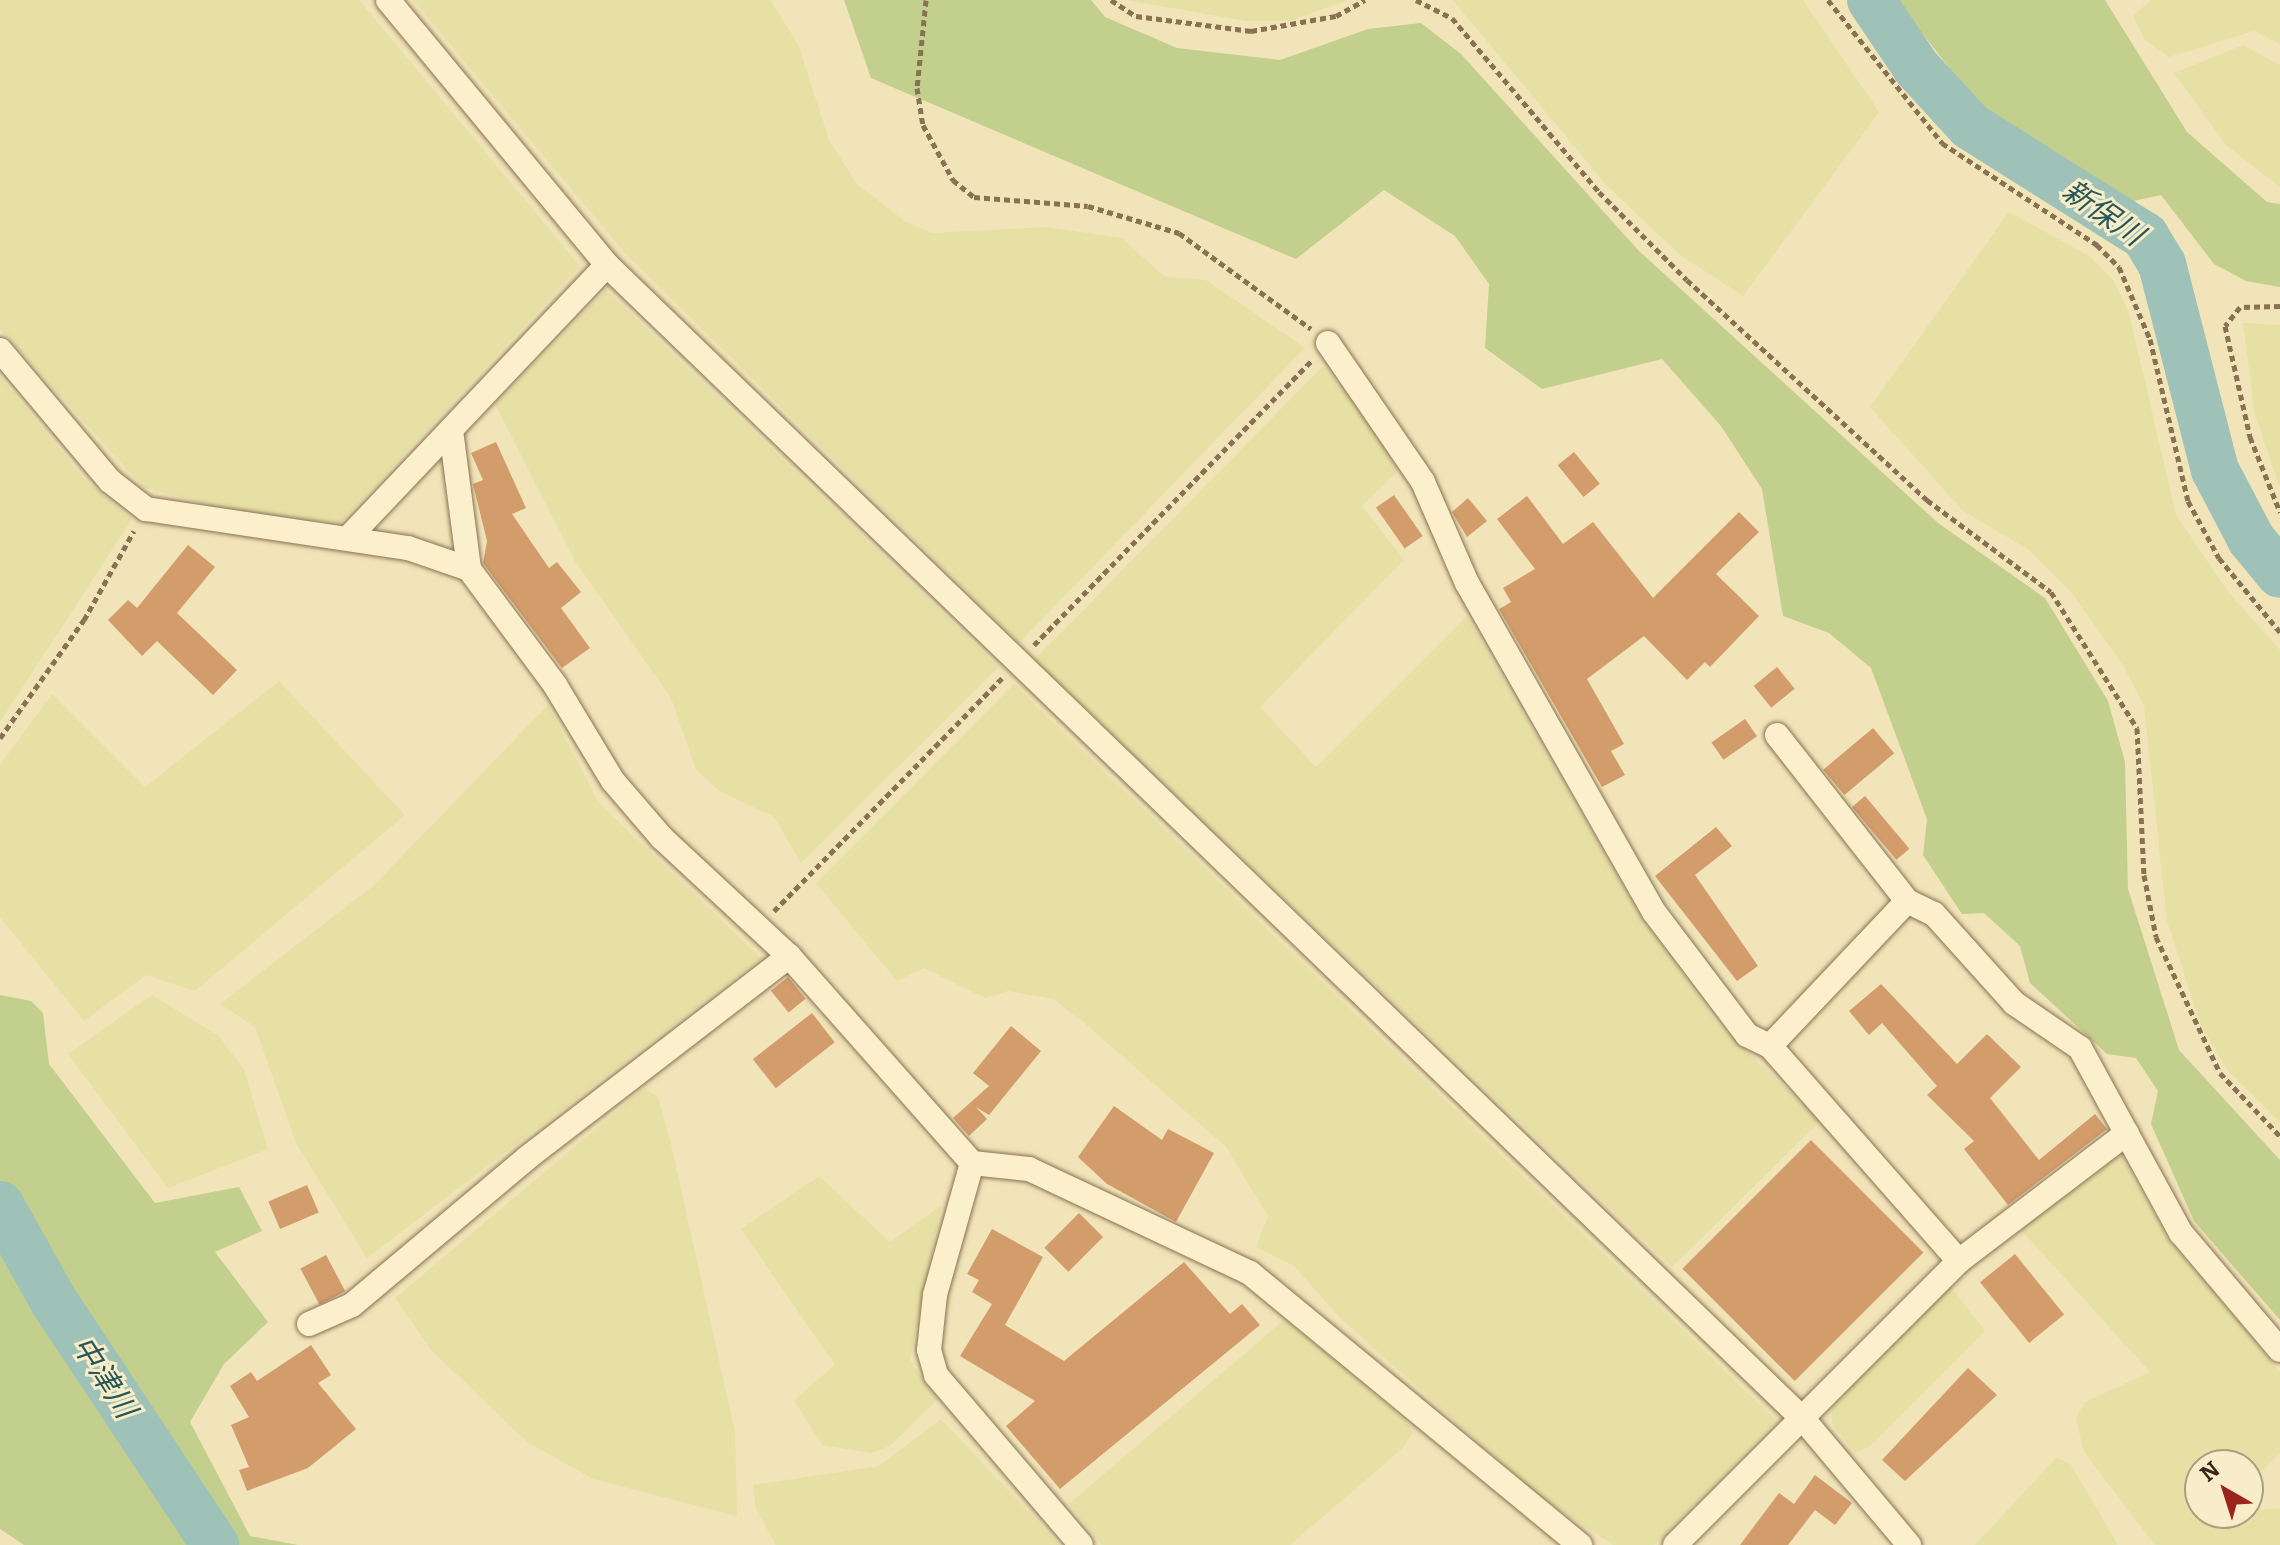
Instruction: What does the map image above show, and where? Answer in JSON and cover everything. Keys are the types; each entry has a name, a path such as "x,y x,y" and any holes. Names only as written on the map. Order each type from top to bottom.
{"street":[{"path":"388,0 607,265 1016,664 1803,1419 1909,1545"},
{"path":"348,538 607,265"},
{"path":"1328,343 1423,482 1467,583 1654,912 1747,1035 1770,1046 1959,1261"},
{"path":"0,350 110,481 146,509 348,538 469,569"},
{"path":"451,430 469,569 555,685 613,781 662,838 789,956 972,1163 1029,1169 1250,1273 1580,1545"},
{"path":"1777,735 1907,901 1934,914 2014,1003 2080,1048 2181,1233 2280,1350"},
{"path":"1770,1046 1907,901"},
{"path":"309,1324 352,1305 527,1158 789,956"},
{"path":"1675,1545 1959,1261 2127,1133"},
{"path":"972,1163 935,1295 929,1350 936,1375 1081,1545"}],"path":[{"path":"759,927 1328,343 1179,233 1088,206 974,197 953,180 923,125 917,88 926,0"},
{"path":"1111,0 1136,16 1251,31 1336,16 1365,0"},
{"path":"1416,0 1452,18 1599,192 1687,280 1927,500 2051,592 2137,728 2144,875 2162,950 2220,1073 2280,1136"},
{"path":"1828,0 1942,143 2002,189 2097,245 2119,267 2150,339 2188,501 2219,558 2280,632"},
{"path":"2280,306 2240,307 2225,326 2250,437 2280,512"},
{"path":"0,738 84,620 146,509"}],"shaded area":[{"path":"0,0 359,0 580,266 340,523 242,514 143,487 0,329"},
{"path":"413,0 770,0 798,44 829,140 857,184 906,222 932,233 1046,227 1122,238 1165,277 1206,280 1305,348 1019,643 623,251"},
{"path":"1126,0 1347,0 1290,21 1246,21"},
{"path":"1453,0 1803,0 1879,112 1743,296 1680,255 1607,186"},
{"path":"2151,0 2280,0 2280,44 2254,31 2169,57 2145,40 2133,16"},
{"path":"2243,45 2280,65 2280,187 2226,145 2174,73"},
{"path":"2009,212 2091,257 2114,281 2129,313 2176,515 2229,593 2280,650 2280,1123 2228,1071 2200,1023 2167,921 2144,706 2124,667 2072,593 2029,550 1963,511 1870,407"},
{"path":"606,290 999,667 801,863 774,817 721,792 696,770 671,698 575,561 495,404"},
{"path":"2243,323 2280,325 2280,488 2255,415"},
{"path":"1323,366 1362,410 1398,471 1362,506 1404,560 1260,707 1316,767 1467,616 1637,911 1718,1024 1820,1121 1672,1267 1034,660"},
{"path":"0,377 85,480 132,519 0,722"},
{"path":"279,681 405,815 195,991 146,975 84,1021 0,917 0,765 52,694 145,787"},
{"path":"1014,684 1776,1420 1654,1545 1613,1545 1540,1497 1340,1318 1294,1266 1256,1247 1268,1216 1226,1147 1081,1020 1053,999 1008,991 985,998 924,968 897,981 816,883"},
{"path":"548,705 599,803 761,958 367,1258 296,1143 255,1027 220,1004 373,886"},
{"path":"152,995 219,1036 244,1070 268,1149 168,1188 68,1054"},
{"path":"644,1088 658,1097 671,1144 735,1433 737,1516 593,1479 527,1442 431,1350 395,1298"},
{"path":"2121,1155 2166,1236 2280,1372 2280,1453 2264,1469 2264,1449 2184,1449 2184,1529 2264,1529 2264,1510 2280,1508 2280,1545 2155,1545 2084,1452 2076,1419 2085,1402 2150,1372 2021,1230"},
{"path":"819,1176 890,1242 941,1206 910,1360 937,1400 890,1446 872,1453 822,1445 794,1400 835,1365 741,1229"},
{"path":"1951,1287 1985,1331 1870,1446 1855,1453 1832,1424 1832,1408"},
{"path":"1285,1319 1404,1419 1413,1431 1404,1447 1290,1545 1102,1545 1069,1504"},
{"path":"941,1419 1060,1545 776,1545 756,1509 753,1485 879,1466"},
{"path":"2056,1458 2070,1463 2118,1545 1975,1545"}],"green space":[{"path":"844,0 1091,0 1105,17 1177,48 1280,60 1368,29 1421,23 1461,54 1639,251 1938,523 2045,598 2108,701 2125,762 2128,889 2179,1050 2280,1160 2280,1320 2194,1221 2151,1124 2158,1091 2136,1058 2107,1054 2030,983 2020,946 1984,913 1962,914 1923,855 1927,819 1871,668 1829,633 1783,616 1762,489 1721,426 1662,359 1542,389 1485,348 1489,284 1455,236 1384,190 1296,259 871,78"},
{"path":"1896,0 2105,0 2187,132 2267,202 2280,204 2280,287 2246,281 2214,264 2161,195 2129,202 2036,147 1973,98"},
{"path":"0,995 31,1001 43,1013 49,1064 155,1203 239,1187 262,1231 215,1252 268,1322 224,1364 190,1422 250,1536 298,1545 24,1545 0,1529"}],"building":[{"path":"496,442 526,508 512,514 549,568 557,562 581,592 561,608 590,648 562,668 483,563 487,541 473,484 483,480 471,453"},
{"path":"1574,452 1600,484 1583,497 1558,465"},
{"path":"1394,495 1423,536 1405,549 1376,508"},
{"path":"1527,496 1563,544 1593,522 1653,598 1739,512 1759,532 1716,574 1759,616 1710,667 1705,662 1687,680 1644,636 1587,679 1624,744 1611,751 1625,775 1602,787 1499,609 1511,602 1503,588 1535,569 1497,519"},
{"path":"1468,498 1487,521 1467,537 1452,512"},
{"path":"188,545 215,567 177,613 237,670 213,695 157,641 142,656 108,620 128,600 137,608"},
{"path":"1777,667 1795,689 1771,708 1754,686"},
{"path":"1745,719 1757,736 1723,760 1711,743"},
{"path":"1873,728 1894,753 1844,795 1823,770"},
{"path":"1865,796 1909,849 1896,860 1852,807"},
{"path":"1716,827 1732,846 1695,875 1758,966 1737,981 1655,876"},
{"path":"788,977 806,999 789,1013 771,991"},
{"path":"1881,984 1957,1064 1987,1034 2021,1067 1990,1098 2039,1160 2095,1114 2107,1129 2008,1205 1964,1149 1974,1141 1927,1095 1937,1086 1882,1023 1869,1035 1849,1011"},
{"path":"812,1013 835,1042 776,1088 753,1059"},
{"path":"1011,1026 1041,1051 989,1115 976,1107 987,1119 969,1136 953,1118 989,1086 973,1073"},
{"path":"1114,1106 1162,1140 1168,1129 1214,1153 1176,1222 1107,1184 1078,1157"},
{"path":"1811,1140 1923,1252 1795,1381 1682,1269"},
{"path":"307,1185 319,1213 280,1229 268,1201"},
{"path":"1079,1213 1103,1237 1068,1272 1044,1248"},
{"path":"992,1229 1043,1257 1005,1325 1064,1361 1184,1262 1230,1314 1242,1304 1260,1325 1060,1489 1006,1426 1035,1401 960,1356 992,1304 972,1292 979,1280 967,1274"},
{"path":"2015,1254 2064,1315 2029,1343 1980,1282"},
{"path":"326,1255 345,1291 320,1305 300,1269"},
{"path":"311,1345 331,1375 318,1383 356,1429 308,1468 247,1491 239,1470 249,1467 231,1425 249,1417 230,1386 251,1372 257,1381"},
{"path":"1968,1368 1997,1395 1905,1481 1882,1460"},
{"path":"1815,1475 1852,1503 1835,1525 1815,1510 1788,1545 1740,1545 1779,1493 1794,1504"}],"waterway":[{"name":"新保川","path":"1871,0 1916,67 1970,126 2145,236 2162,264 2215,470 2251,539 2280,574"},
{"name":"中津川","path":"0,1205 53,1300 215,1545"}]}
